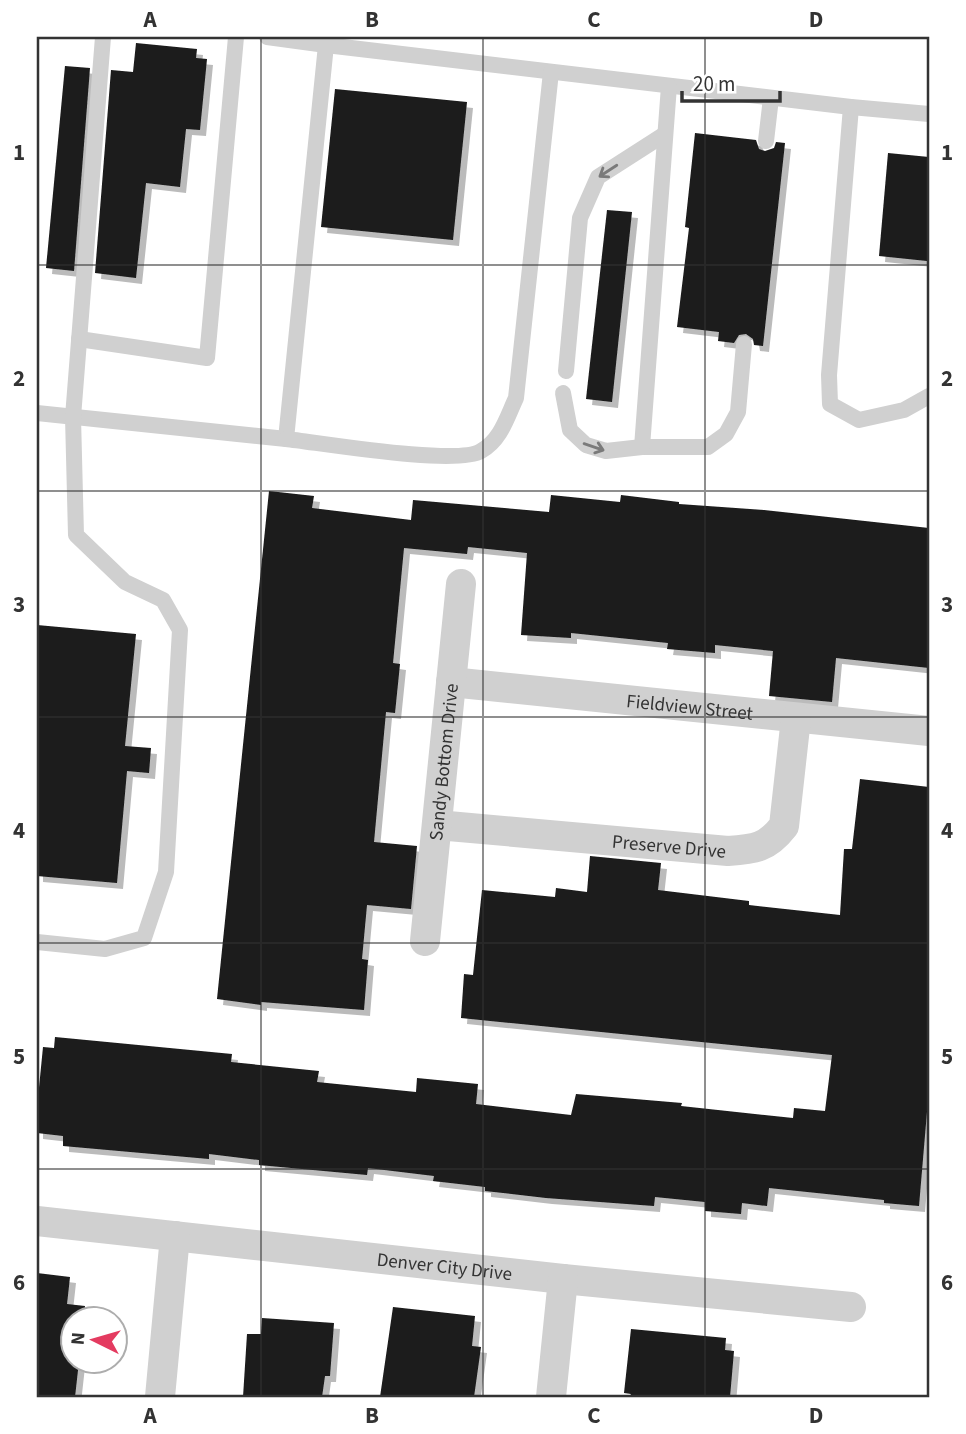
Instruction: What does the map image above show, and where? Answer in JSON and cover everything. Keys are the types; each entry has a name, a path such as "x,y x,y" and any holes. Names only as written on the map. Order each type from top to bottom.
{"street":[{"name":"Sandy Bottom Drive","path":"425,941 461,584"},
{"name":"Fieldview Street","path":"451,682 929,732"},
{"name":"Preserve Drive","path":"437,825 728,851 753,849 773,840 784,826 796,718"},
{"name":"Denver City Drive","path":"37,1221 563,1279 850,1307"},
{"path":"160,1397 175,1236"},
{"path":"551,1397 563,1279"}],"lane":[{"path":"37,942 106,949 144,938 166,872 180,630 163,600 125,582 76,535 73,417 103,37"},
{"path":"79,339 207,358 236,37"},
{"path":"267,37 771,98 929,114"},
{"path":"286,439 326,45"},
{"path":"37,413 448,458 480,452 500,434 516,398 551,72"},
{"path":"642,447 669,86"},
{"path":"766,141 771,98"},
{"path":"851,107 829,375 830,404 859,420 904,410 929,396"},
{"path":"566,371 580,219 597,177 665,134"},
{"path":"563,393 570,430 586,445 606,451 642,447 708,447 726,434 738,412 744,344"}],"building":[{"path":"136,43 197,49 196,58 207,59 200,130 186,129 180,187 146,183 136,278 95,273 111,70 133,72"},
{"path":"65,66 90,68 74,271 46,268"},
{"path":"335,89 467,102 453,240 321,227"},
{"path":"695,133 756,140 759,149 765,151 774,148 776,142 785,143 763,346 754,345 753,339 746,334 739,335 734,343 718,341 719,332 677,327 689,228 685,227"},
{"path":"888,153 929,157 927,261 879,256"},
{"path":"607,210 632,212 612,402 586,399"},
{"path":"269,491 314,496 312,508 411,520 413,500 549,512 551,495 620,502 621,495 679,504 764,510 929,528 929,668 836,658 832,702 769,696 773,651 715,645 715,653 667,649 668,643 571,633 571,638 521,635 527,553 468,547 467,554 404,548 393,663 400,664 395,713 386,712 374,842 417,846 411,909 367,905 362,959 368,960 364,1010 261,1002 261,1005 217,999"},
{"path":"37,625 136,634 125,746 151,748 149,773 127,771 117,883 37,876"},
{"path":"860,779 929,787 929,1088 919,1206 769,1188 767,1206 742,1203 741,1214 705,1211 705,1202 655,1197 654,1206 546,1198 485,1191 485,1187 433,1181 434,1176 368,1168 367,1175 259,1165 259,1160 209,1154 209,1159 63,1146 63,1136 37,1133 43,1047 54,1048 55,1037 232,1054 231,1062 319,1071 317,1082 416,1092 417,1078 478,1084 476,1104 571,1115 576,1094 682,1103 681,1106 793,1118 794,1108 825,1111 832,1055 461,1018 464,974 473,975 482,890 555,897 556,888 587,892 590,856 661,863 658,890 749,901 749,905 840,915 844,849 852,849"},
{"path":"37,1273 70,1277 67,1304 60,1304 60,1374 78,1374 75,1397 37,1397"},
{"path":"393,1307 475,1316 472,1346 481,1347 474,1397 380,1397"},
{"path":"262,1318 334,1323 330,1376 325,1376 322,1397 243,1397 247,1334 261,1334"},
{"path":"631,1329 726,1338 725,1350 734,1351 730,1397 630,1397 631,1394 624,1393"}]}
